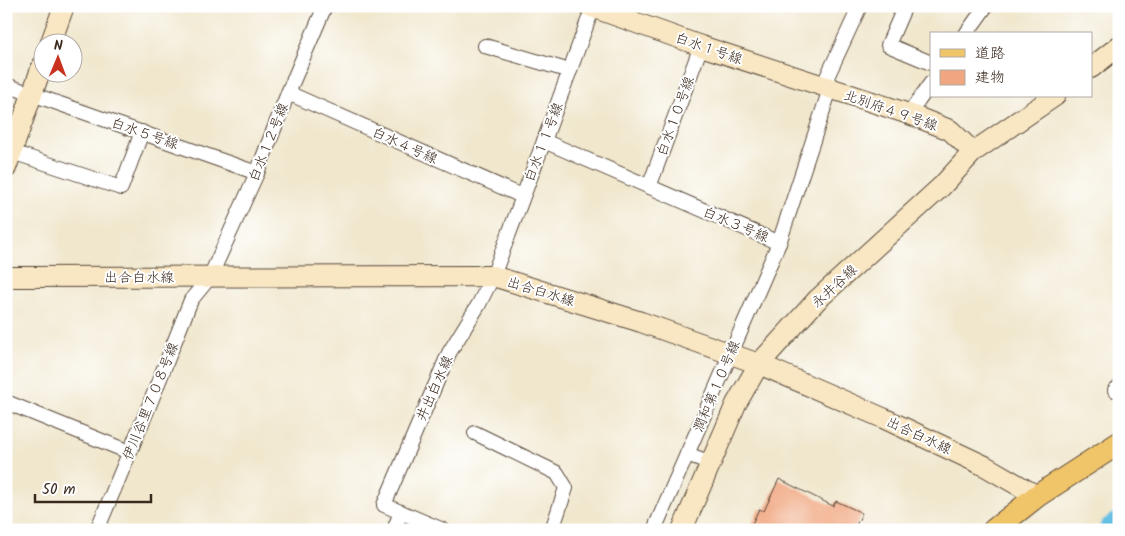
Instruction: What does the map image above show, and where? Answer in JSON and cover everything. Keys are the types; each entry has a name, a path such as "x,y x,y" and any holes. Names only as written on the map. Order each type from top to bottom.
{"main road":[{"path":"994,530 1037,496 1119,443"}],"street":[{"path":"55,32 64,6"},
{"name":"白水１２号線","path":"191,300 210,277 257,172 325,6"},
{"name":"白水３号線","path":"544,141 779,243 830,89 827,76 860,6"},
{"path":"905,6 888,45 930,63"},
{"path":"967,32 986,6"},
{"name":"白水１号線","path":"592,7 830,89"},
{"name":"白水１１号線","path":"493,276 592,7"},
{"path":"485,46 570,71"},
{"name":"白水１０号線","path":"649,187 701,46"},
{"path":"1092,67 1119,46"},
{"path":"37,82 9,160 121,188 142,132"},
{"path":"909,114 930,84"},
{"name":"白水５号線","path":"6,85 257,172"},
{"name":"北別府４９号線","path":"830,89 909,114 950,130 973,152"},
{"name":"白水４号線","path":"288,93 522,196"},
{"name":"永井谷線","path":"682,530 736,404 759,364 817,300 942,186 973,152 1052,98"},
{"name":"潤和第１０号線","path":"654,530 779,243"},
{"name":"出合白水線","path":"6,278 493,276 641,322 759,364 883,418 985,466 1037,496"},
{"name":"井出白水線","path":"401,512 384,505 449,353 479,304 493,276"},
{"name":"伊川谷里７０８号線","path":"97,530 191,300"},
{"path":"6,402 129,452"},
{"path":"475,433 557,473 566,488 552,530"},
{"path":"688,454 711,462"},
{"path":"394,530 401,512 443,530"}],"building":[{"path":"779,479 833,506 836,501 862,513 854,530 749,530 759,509 764,511"}],"waterway":[{"path":"1113,530 1119,526"}]}
